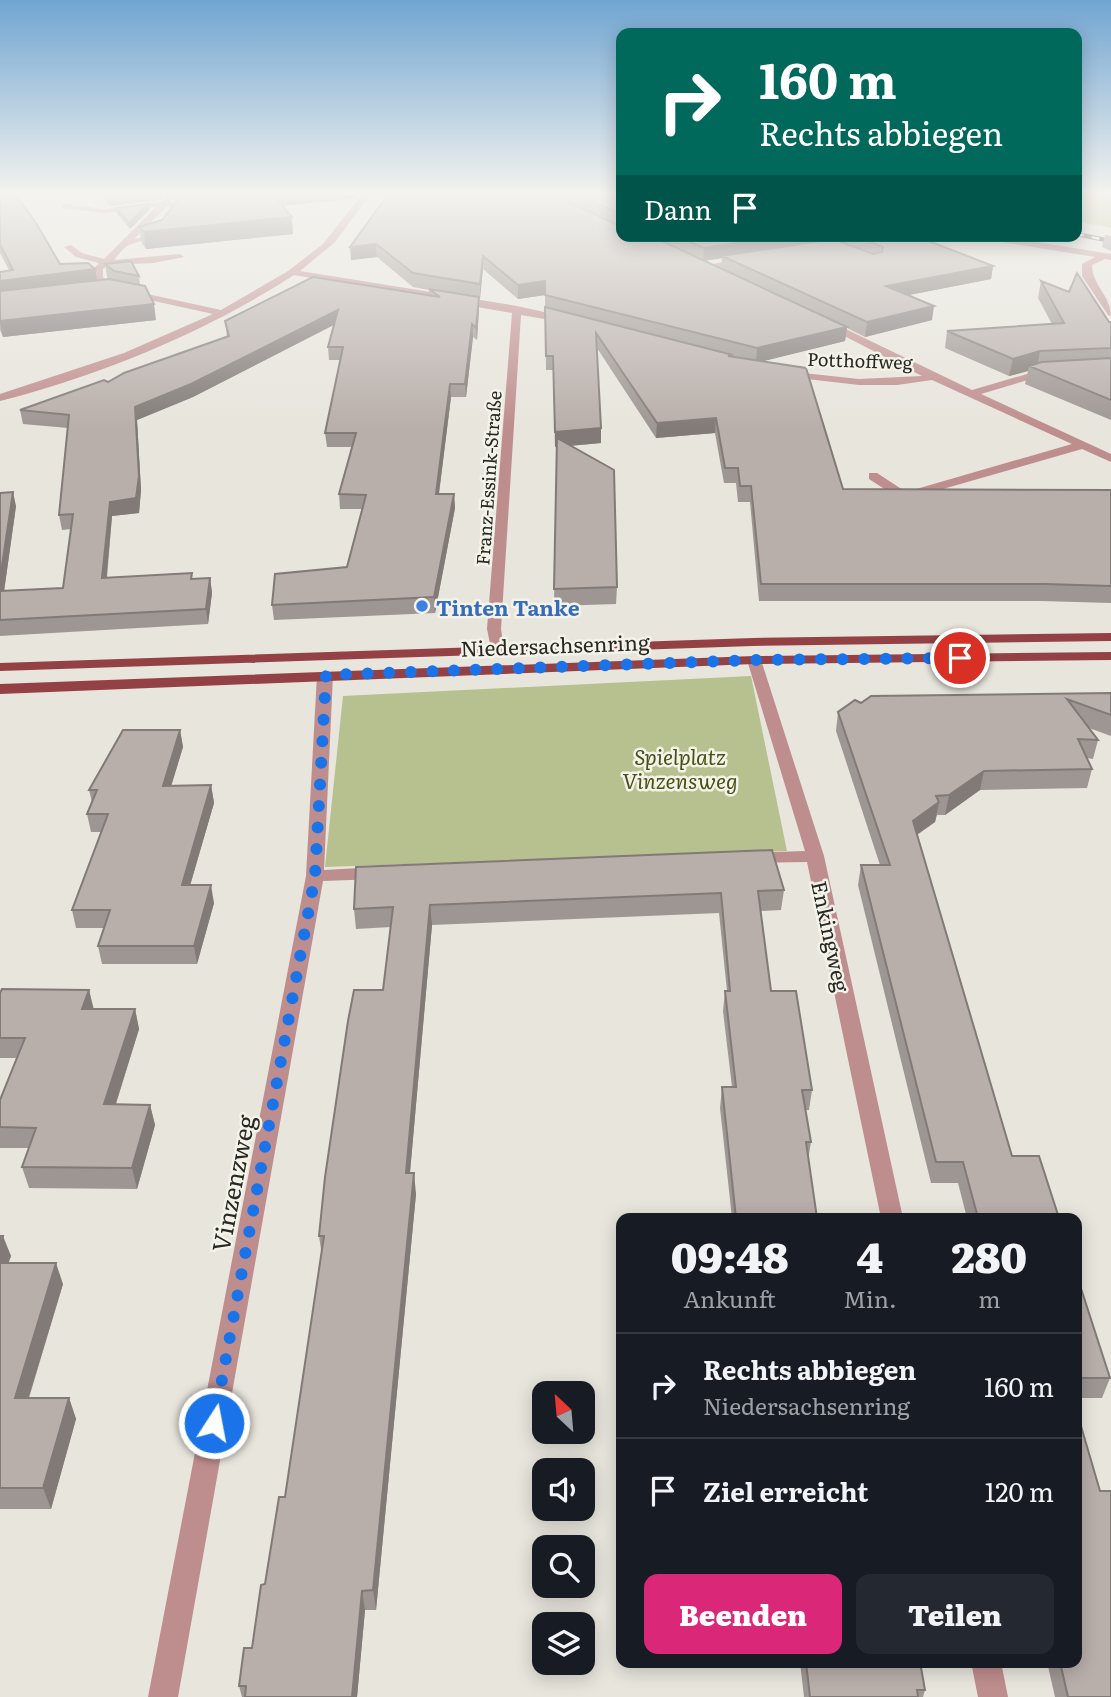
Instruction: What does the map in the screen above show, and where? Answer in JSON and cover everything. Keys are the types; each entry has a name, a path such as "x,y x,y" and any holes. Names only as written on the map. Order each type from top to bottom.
{"main road":[{"name":"Niedersachsenring","path":"0,667 896,639 1111,637"},
{"name":"Niedersachsenring","path":"0,689 754,660 1111,656"}],"street":[{"path":"99,271 98,278 112,289"},
{"path":"713,271 728,278"},
{"path":"1087,271 1087,276 1111,313"},
{"path":"0,398 137,351 220,313 292,272 517,309 581,323"},
{"path":"99,290 112,289 220,313"},
{"name":"Franz-Essink-Straße","path":"497,650 494,629 517,309"},
{"path":"813,316 933,377 1111,458"},
{"name":"Potthoffweg","path":"777,373 829,381 918,381 933,377"},
{"path":"971,394 1037,374 1062,373"},
{"path":"873,476 904,496 1083,445"},
{"name":"Enkingweg","path":"754,660 815,856 891,1213"},
{"name":"Vinzenzweg","path":"163,1697 315,876 326,675"},
{"path":"728,859 815,856"},
{"path":"315,876 396,872"},
{"path":"987,1668 993,1697"}],"green space":[{"name":"Spielplatz Vinzensweg","path":"751,676 787,851 325,867 343,696"}],"building":[{"path":"5,271 78,271 0,281 0,272"},
{"path":"115,271 136,271 139,276"},
{"path":"411,271 481,271 480,284"},
{"path":"501,271 727,271 847,327 757,348 545,295 545,281 518,285"},
{"path":"755,271 965,271 886,286 934,306 867,322"},
{"path":"1077,273 1111,322 1111,348 1040,351 1013,359 947,331 1064,323 1041,281 1069,292"},
{"path":"313,277 440,297 429,289 479,297 476,328 472,324 465,384 450,384 436,494 454,494 434,597 272,605 275,574 347,567 366,495 339,494 356,433 325,433 343,347 328,347 338,310 191,384 135,407 139,476 136,498 110,502 102,578 192,573 191,579 210,578 206,609 0,620 0,591 63,588 73,514 59,515 69,415 20,410 104,380 108,382 124,373 229,336 225,321"},
{"path":"109,279 145,286 154,304 0,321 0,291"},
{"path":"545,307 733,355 728,356 806,368 843,489 1111,490 1111,586 761,584 751,486 740,486 738,468 725,468 716,418 657,423 596,333 601,428 555,432 553,356 546,356"},
{"path":"1111,358 1111,400 1029,366 1042,362"},
{"path":"557,438 614,470 617,587 554,589"},
{"path":"13,492 0,579 0,493"},
{"path":"1111,693 1111,715 1067,699 1098,740 1078,739 1092,769 984,771 949,795 936,796 939,802 913,821 1012,1156 1039,1156 1057,1213 977,1213 963,1162 936,1162 861,865 890,865 838,712 855,700 861,703 871,696"},
{"path":"123,730 180,730 163,786 211,785 182,885 211,885 194,946 98,946 110,910 72,910 108,814 87,814 97,790 89,790"},
{"path":"772,850 784,890 758,891 771,991 796,991 812,1090 802,1090 811,1142 806,1142 816,1213 735,1213 722,1087 736,1087 725,991 730,991 721,893 430,905 406,1173 414,1173 373,1590 362,1591 352,1697 245,1697 246,1686 239,1686 244,1648 252,1648 261,1585 265,1584 279,1497 285,1497 324,1236 319,1236 325,1177 354,990 383,990 393,907 354,909 356,867"},
{"path":"2,989 89,990 82,1009 135,1009 104,1104 150,1105 132,1168 22,1167 36,1128 0,1127 0,1100 25,1038 0,1038"},
{"path":"0,1263 56,1263 15,1398 69,1398 43,1488 0,1488"},
{"path":"1082,1292 1110,1378 1082,1378"},
{"path":"1082,1430 1100,1491 1111,1491 1111,1697 1068,1697 1061,1668 1082,1668"},
{"path":"807,1668 921,1668 925,1690 917,1690 918,1697 810,1697"}],"place":[{"name":"Tinten Tanke","path":"422,606"}],"route":[{"path":"214,1423 315,876 326,675 754,660 960,658"}]}
